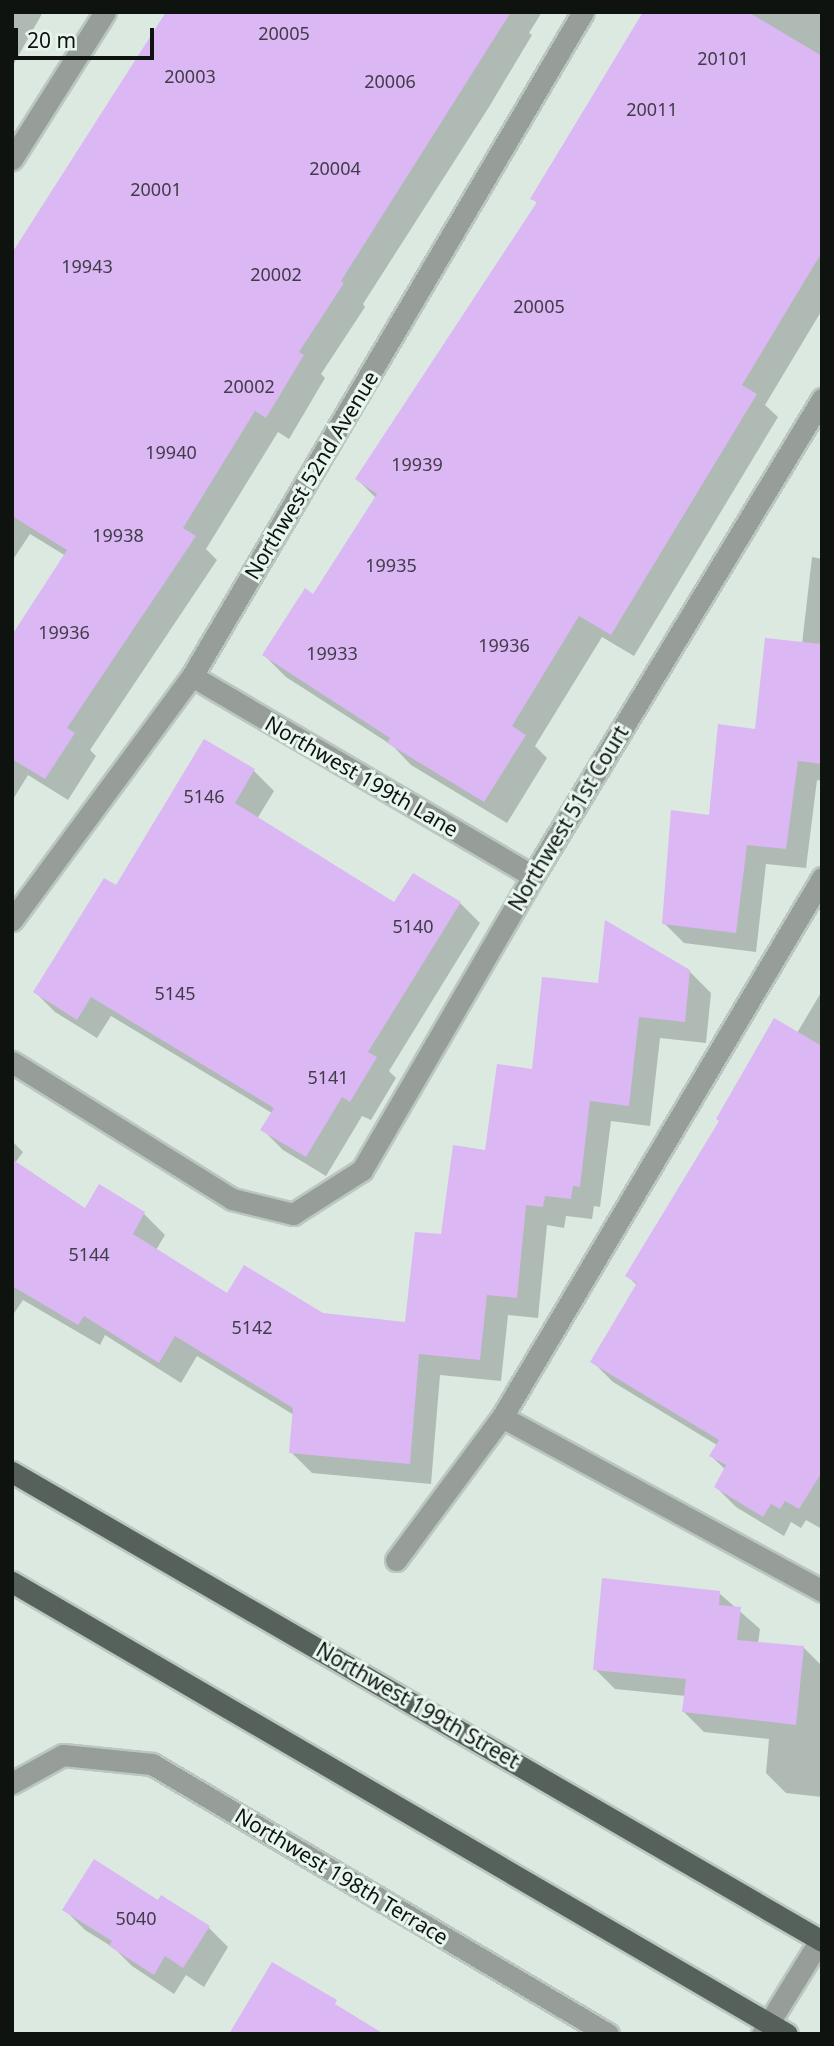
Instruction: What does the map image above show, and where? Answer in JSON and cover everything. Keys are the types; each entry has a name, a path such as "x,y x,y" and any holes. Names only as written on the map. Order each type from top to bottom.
{"main road":[{"name":"Northwest 199th Street","path":"12,1472 821,1941"},
{"path":"12,1581 773,2030"}],"street":[{"path":"12,159 105,12"},
{"name":"Northwest 52nd Avenue","path":"12,920 192,676 583,12"},
{"name":"Northwest 51st Court","path":"12,1062 232,1199 293,1214 362,1170 533,876 822,399"},
{"name":"Northwest 199th Lane","path":"192,676 533,876"},
{"path":"396,1560 502,1417 822,878"},
{"path":"502,1417 818,1581"},
{"name":"Northwest 198th Terrace","path":"12,1783 63,1755 152,1764 608,2034"},
{"path":"773,2030 821,1941"}],"building":[{"path":"166,12 511,12 341,281 344,283 299,352 304,355 266,418 255,411 183,528 196,536 67,728 75,733 45,779 12,759 12,635 67,550 12,516 12,253"},
{"path":"643,12 748,12 822,56 822,252 742,385 757,394 611,635 579,616 512,726 526,735 484,802 387,743 390,738 262,655 305,588 313,594 377,494 355,479 537,202 530,199"},
{"path":"765,638 822,644 822,764 798,761 786,849 747,845 736,933 662,924 671,810 709,815 718,724 755,729"},
{"path":"204,739 255,769 235,803 394,902 413,873 461,902 368,1052 377,1057 350,1102 342,1097 306,1157 260,1130 274,1108 91,997 77,1020 33,992 104,878 116,885"},
{"path":"605,920 690,970 685,1022 639,1017 629,1106 590,1101 580,1187 573,1186 571,1199 545,1196 543,1207 526,1205 517,1298 487,1295 480,1360 419,1354 410,1464 289,1453 293,1408 175,1336 159,1363 84,1316 78,1325 12,1286 12,1159 85,1208 99,1184 145,1212 133,1234 227,1293 244,1265 323,1313 405,1322 415,1232 441,1234 453,1145 485,1150 497,1064 532,1069 542,977 598,983"},
{"path":"774,1018 822,1046 822,1472 799,1509 785,1501 780,1509 771,1504 763,1517 714,1487 726,1465 709,1456 719,1440 590,1362 637,1283 625,1276 719,1121 716,1119"},
{"path":"602,1578 720,1591 719,1605 741,1607 737,1640 804,1646 796,1725 682,1712 686,1679 593,1670"},
{"path":"94,1859 158,1900 161,1895 210,1926 183,1968 165,1956 154,1975 109,1946 112,1941 62,1910"},
{"path":"272,1962 337,2000 335,2004 384,2034 229,2034"}]}
